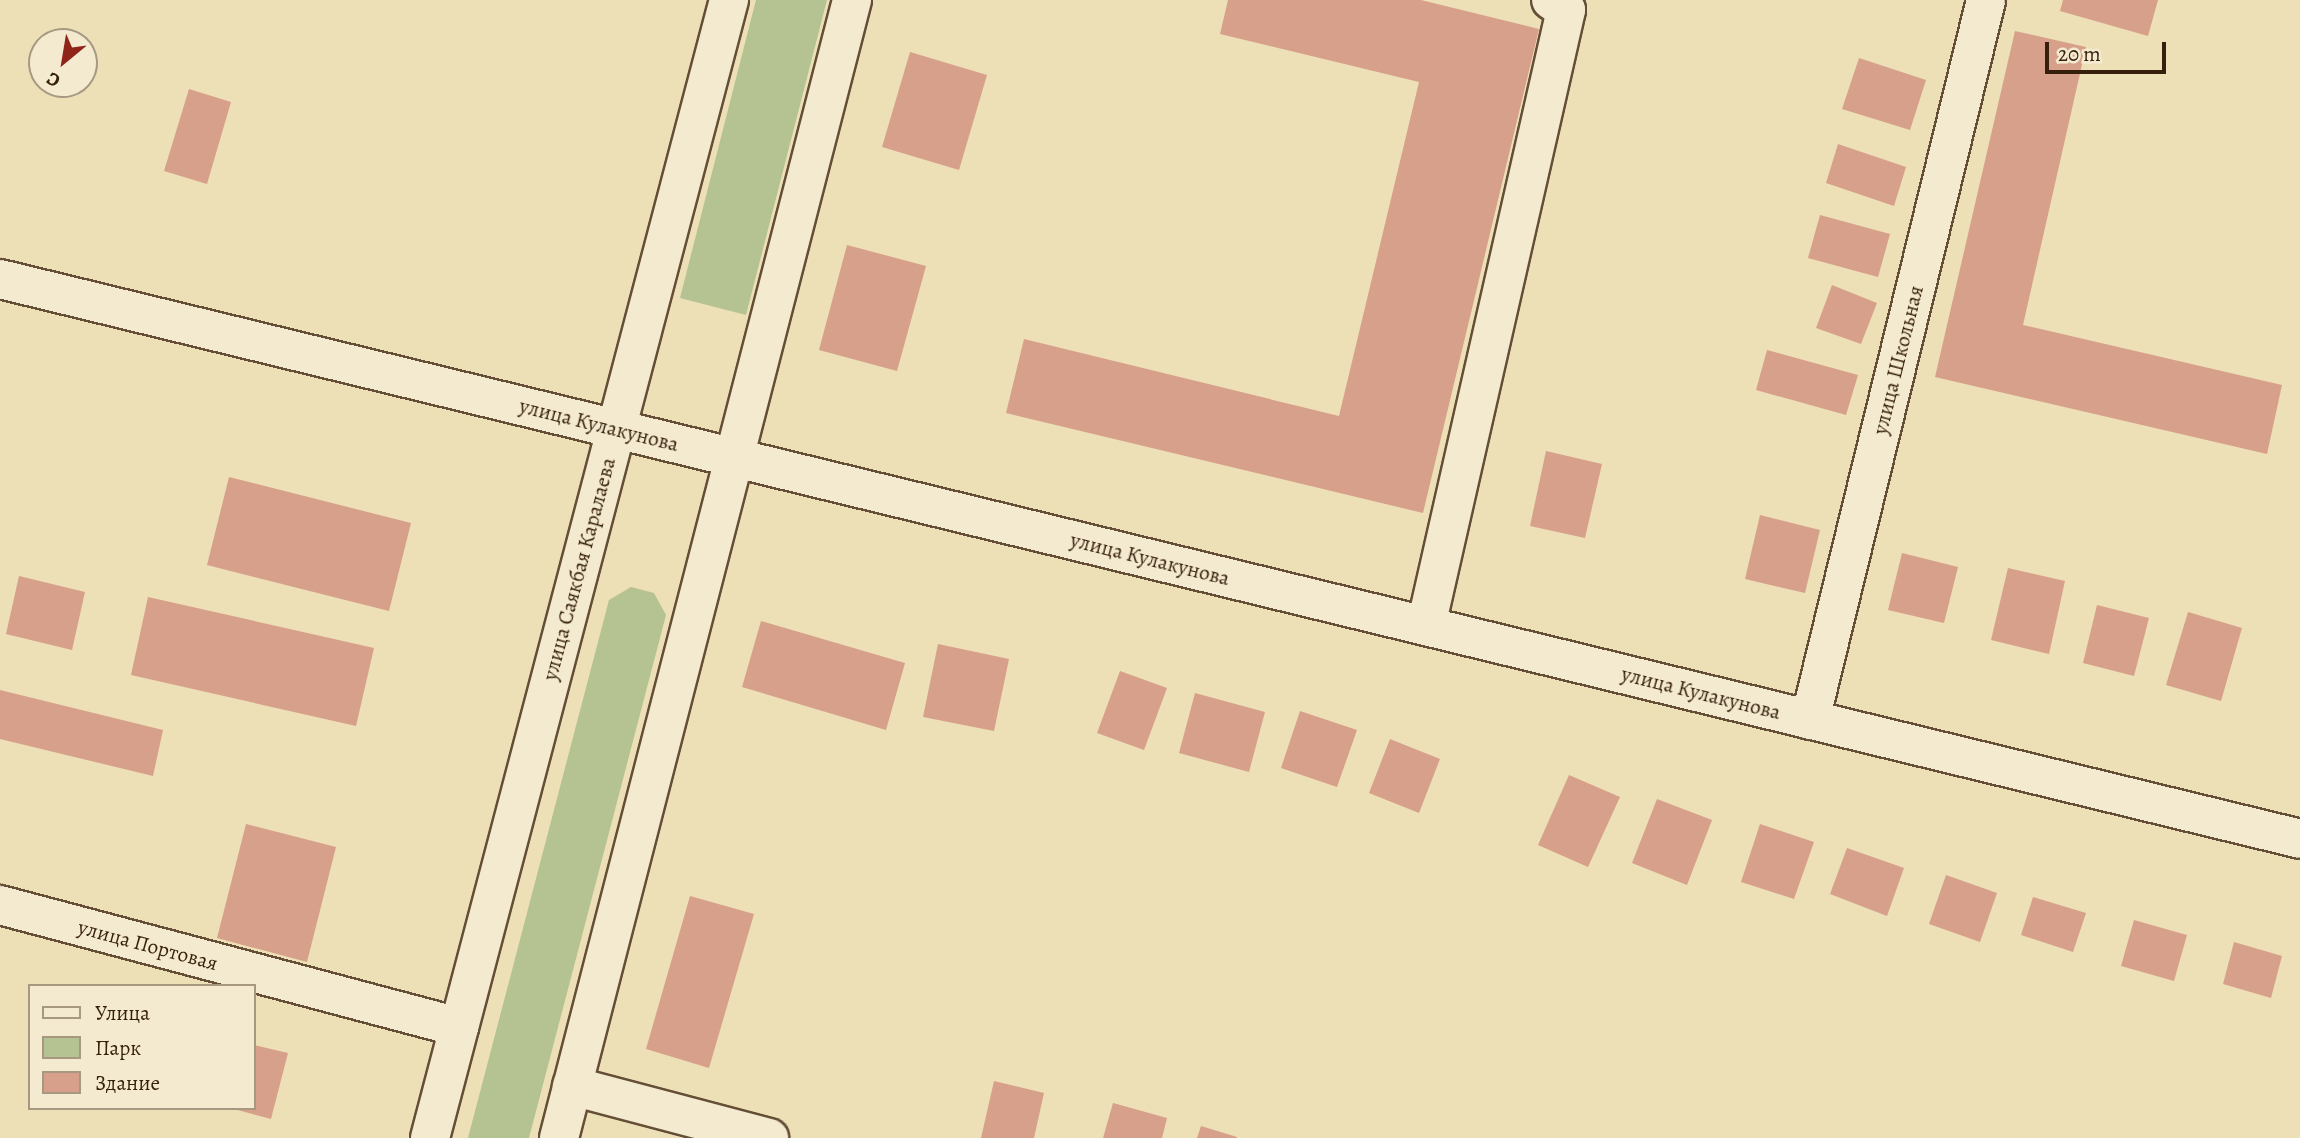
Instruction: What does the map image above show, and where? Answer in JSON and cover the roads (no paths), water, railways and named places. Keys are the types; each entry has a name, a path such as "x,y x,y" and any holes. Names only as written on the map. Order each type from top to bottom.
{"street":[{"name":"улица Саякбая Каралаева","path":"430,1138 729,0"},
{"path":"559,1138 731,457 852,0"},
{"path":"1426,626 1566,10 1551,0"},
{"name":"улица Школьная","path":"1810,720 1986,0"},
{"name":"улица Кулакунова","path":"0,279 2300,839"},
{"name":"улица Портовая","path":"0,905 459,1027"},
{"path":"572,1086 769,1138"}]}
